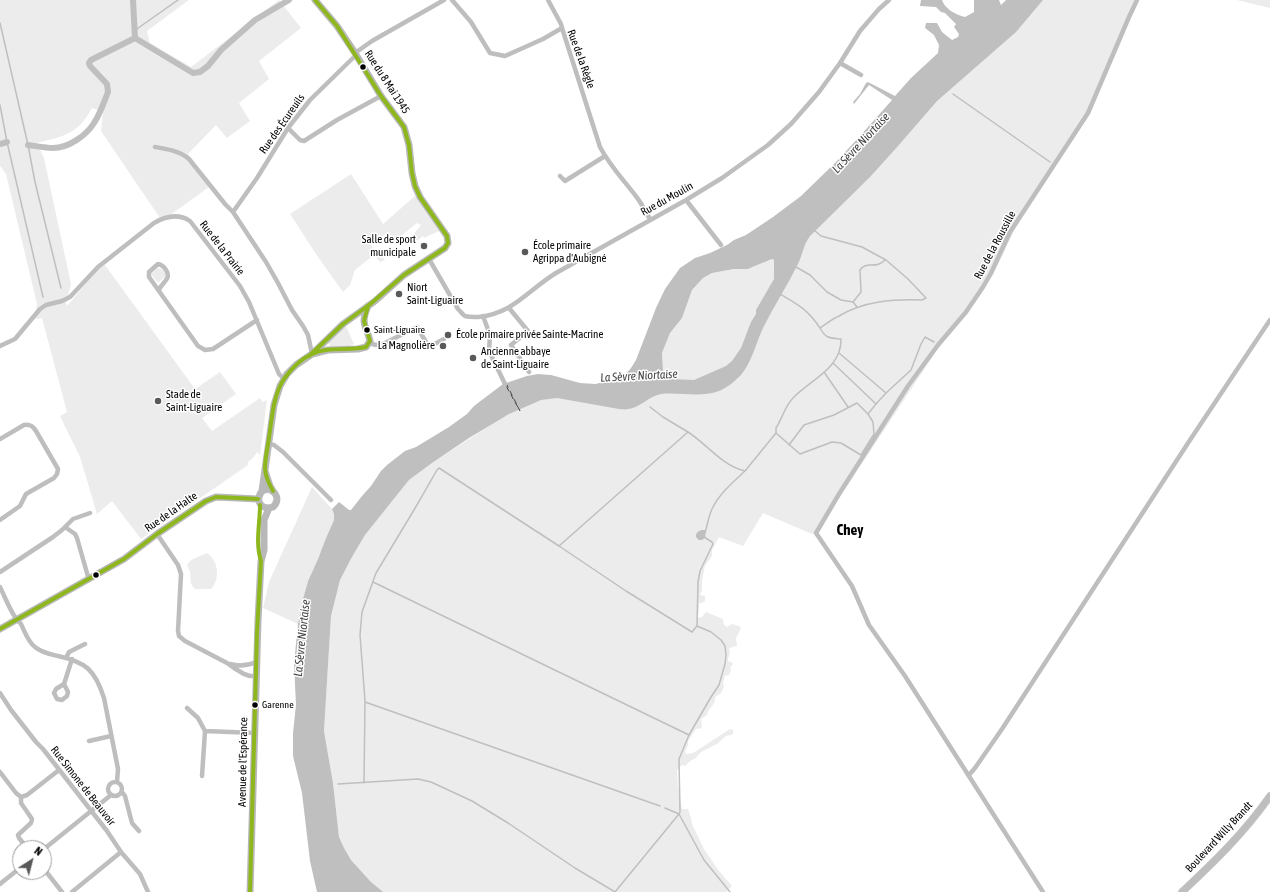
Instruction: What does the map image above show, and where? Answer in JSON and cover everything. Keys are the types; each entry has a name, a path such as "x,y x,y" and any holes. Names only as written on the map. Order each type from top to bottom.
{"main road":[{"name":"Boulevard Willy Brandt","path":"1182,892 1235,839 1270,796"}],"street":[{"name":"Rue du 8 Mai 1945","path":"312,354 354,315 380,297 404,275 445,248 448,243 448,239 418,193 413,180 409,145 404,127 381,96 337,26 315,0"},
{"path":"356,54 375,40 444,0"},
{"name":"Rue de la Règle","path":"452,0 471,22 490,53 505,56 543,39 562,28 600,147 614,170 637,196 650,219"},
{"path":"548,0 562,28"},
{"name":"Rue du Moulin","path":"428,259 458,309 465,316 490,315 509,308 550,276 686,200 722,178 773,141 791,124 819,92 840,63 860,31 889,0"},
{"name":"Rue de la Roussille","path":"969,775 905,676 869,625 852,586 816,533 908,386 966,312 983,287 1010,232 1088,113 1128,17 1137,0"},
{"name":"Rue des Écureuils","path":"233,212 234,208 257,178 288,128 315,94 330,82 356,54"},
{"path":"840,63 861,75"},
{"path":"288,128 300,140 304,141 337,120 381,96"},
{"path":"155,147 171,151 189,159 224,204 233,212 266,262 292,310 303,326 308,335 312,354"},
{"path":"560,176 564,181 605,156"},
{"path":"686,200 721,245"},
{"name":"Rue de la Prairie","path":"0,346 15,339 40,309 46,305 62,301 70,297 98,267 154,223 161,219 177,216 186,218 190,221 230,272 245,294 279,374 284,380"},
{"path":"159,290 161,285 166,280 168,272 164,267 158,264 150,270 148,274 159,290 198,346 205,350 213,349 256,320"},
{"path":"364,322 365,313 368,306"},
{"path":"509,308 528,331 511,345 529,372"},
{"path":"354,315 360,317 364,322 370,343"},
{"path":"483,316 490,335 488,351 505,384"},
{"path":"1043,892 969,775 976,768 1002,729 1270,320"},
{"path":"370,343 376,345 383,344 417,327 429,347 444,339"},
{"path":"324,342 323,346 328,350"},
{"path":"265,471 270,486 276,494 277,501 275,505 269,508 264,508 259,502 259,495 262,491 274,405 277,393 284,380 296,365 312,354 328,350 362,349 370,343"},
{"path":"0,439 24,425 27,424 32,426 56,466 58,472 54,478 26,494 20,506 0,520"},
{"path":"268,444 274,445 283,452 331,500"},
{"path":"262,491 266,489 273,491"},
{"name":"Rue de la Halte","path":"0,629 90,580 124,559 157,534 211,498 224,497 259,502"},
{"name":"Avenue de l'Espérance","path":"259,502 259,558 261,561"},
{"name":"Avenue de l'Espérance","path":"250,892 256,662 261,561 264,550 264,520 269,508"},
{"path":"0,572 53,537 65,528 73,519 90,513"},
{"path":"65,528 75,534 77,538 90,580"},
{"path":"157,534 178,565 181,574 179,636 185,642 227,663 236,666 247,666 256,662"},
{"path":"0,587 30,642 36,648 47,654 72,659 81,663 89,669 101,690 118,769 118,782 121,785 122,792 125,796 132,823 139,831"},
{"path":"66,658 69,652 85,644"},
{"path":"64,684 72,659"},
{"path":"227,663 244,674 256,676"},
{"name":"Rue Simone de Beauvoir","path":"0,693 11,710 36,742 44,749 92,811 121,852 140,874 148,892"},
{"path":"187,708 198,718 204,730 202,776"},
{"path":"204,730 255,733"},
{"path":"89,741 111,736"},
{"path":"21,797 27,795 59,770"},
{"path":"0,772 16,793 21,797"},
{"path":"111,795 108,791 109,785 113,782 118,782"},
{"path":"52,843 111,795 118,796 122,792"},
{"path":"21,797 20,803 32,819 31,823 18,835 21,840"},
{"path":"72,892 121,852"},
{"path":"0,884 12,874"},
{"path":"52,879 62,892"}],"shaded area":[{"path":"0,0 189,0 147,31 150,43 191,67 279,0 301,28 259,61 269,79 239,103 250,121 227,138 216,125 188,154 209,187 162,221 101,131 103,112 92,108 81,124 69,133 37,143 44,158 71,284 66,303 67,306 97,270 105,265 195,389 220,372 236,394 202,418 212,431 260,398 263,402 267,400 260,455 257,452 248,462 248,465 141,539 112,501 97,514 80,457 60,416 67,412 42,318 36,319 35,317 37,304 6,174 0,166"},
{"path":"1028,0 1138,0 1087,118 1015,229 993,275 939,347 836,503 819,532 812,534 763,513 743,546 719,537 712,550 712,556 705,566 700,595 705,596 705,601 699,603 698,618 702,617 706,612 723,619 724,625 727,627 732,624 741,628 736,638 737,646 729,649 730,652 728,661 733,663 730,667 731,670 729,675 725,676 723,683 724,687 721,693 715,697 715,700 707,715 701,719 702,728 696,729 688,741 685,752 686,754 693,753 730,729 733,730 733,734 726,736 717,744 701,752 696,758 685,766 682,765 677,770 678,786 682,809 688,809 692,824 704,849 719,871 732,886 726,892 365,892 371,882 351,860 339,837 333,783 324,731 331,616 340,580 365,535 409,480 535,394 628,409 663,371 662,353 670,333 682,318 692,290 703,278 712,273 734,269 752,268 772,259 773,260"},
{"path":"1237,0 1270,0 1270,8"},
{"path":"351,174 383,224 415,196 439,231 424,238 423,236 418,240 414,240 413,235 421,225 417,223 395,241 388,232 371,245 378,256 381,255 385,260 380,262 374,255 355,270 350,285 343,292 290,214"},
{"path":"157,268 162,269 166,276 159,282 157,282 151,274"},
{"path":"346,326 354,344 331,348 327,341"},
{"path":"312,487 332,509 334,520 308,581 298,624 263,608 269,582"},
{"path":"207,553 214,560 216,565 216,580 211,589 195,589 191,584 190,571 187,565 191,560"}],"water":[{"name":"La Sèvre Niortaise","path":"921,0 942,0 951,11 965,17 974,12 974,0 999,0 1001,5 1006,0 1043,0 1016,32 937,101 870,177 810,236 798,264 763,328 745,370 739,377 725,388 712,393 661,394 652,397 637,407 626,409 557,398 541,400 509,414 469,438 409,480 365,535 340,580 331,616 324,731 333,783 339,837 351,860 371,882 383,892 317,892 310,861 302,793 293,756 293,733 296,705 294,664 298,624 303,599 308,581 334,520 332,509 339,502 351,510 387,465 405,451 416,447 449,427 503,384 538,374 551,375 580,383 596,384 625,375 636,360 665,289 680,268 695,258 710,253 746,235 773,217 801,196 836,162 892,100 869,85 854,104 853,102 860,94 866,83 868,82 895,96 911,78 938,53 939,45 934,35 925,28 926,23 937,23 942,32 952,40 958,37 959,34 954,27 956,24 945,13 941,12 936,7 920,6","holes":["772,259 774,260 774,279 756,310 756,314 751,322 741,348 732,361 726,366 694,380 670,379 666,377 663,371 662,353 670,333 682,318 692,290 703,278 712,273 734,269 748,269"]},
{"path":"701,530 706,530 704,536 706,537 699,540 696,537 696,534"}],"waterway":[{"path":"133,0 135,38"},
{"path":"134,31 178,0"},
{"path":"135,38 193,73 200,72 208,66 221,50 255,20 289,0"},
{"path":"0,23 35,182 61,288"},
{"path":"28,145 47,148 65,146 81,137 91,128 102,108 108,92 107,84 89,63 91,60 135,38"},
{"path":"953,94 1050,162"},
{"path":"0,105 7,142 43,297"},
{"path":"0,144 7,142"},
{"path":"776,433 776,428 790,401 831,366 840,349 841,339 829,337 824,334 820,328 858,307 879,302 922,300 926,298 908,279 886,260 862,247 821,236 814,230"},
{"path":"853,302 861,292 860,270 866,265 876,265 885,260"},
{"path":"796,267 810,275 827,292 841,300 853,302 857,307"},
{"path":"780,294 803,308 820,328"},
{"path":"886,393 911,370 925,337 934,342"},
{"path":"839,353 886,393 876,404"},
{"path":"833,363 876,404 868,414"},
{"path":"824,372 848,407"},
{"path":"745,471 776,433 800,454 832,442 841,443 861,455 874,434 873,422 868,414 857,403 834,415 804,425 789,445"},
{"path":"364,783 365,701 360,635 362,612 376,573 437,470 439,468 559,546 688,432 663,417 650,407"},
{"path":"559,546 626,591 692,632 697,626 698,582 700,571 713,544 704,537 709,516 722,493 745,471 729,464 688,432"},
{"path":"373,582 689,735"},
{"path":"665,808 679,814 680,812 679,759 689,735 719,685 725,664 725,646 721,640 711,632 697,626"},
{"path":"365,702 660,806"},
{"path":"338,784 418,779 431,782 472,801 575,868 615,892 679,814 704,860 730,892"}],"ferry route":[{"path":"506,383 520,411 505,384 506,383"}],"transit line":[{"path":"273,491 266,474 265,462 275,402 284,379 300,361 318,352 332,349 353,349 366,347 370,341 364,321 368,306 404,275 445,248 448,243 447,236 420,197 415,186 409,145 404,127 381,96 337,26 315,0"},
{"path":"309,356 343,324 373,302"},
{"path":"0,629 124,559 157,534 206,501 216,497 258,499"},
{"path":"250,892 257,632 261,561 258,547 260,505"}],"place":[{"name":"Salle de sport municipale","path":"424,246"},
{"name":"École primaire Agrippa d'Aubigné","path":"525,252"},
{"name":"Niort Saint-Liguaire","path":"399,294"},
{"name":"Saint-Liguaire","path":"367,330"},
{"name":"École primaire privée Sainte-Macrine","path":"448,335"},
{"name":"La Magnolière","path":"443,346"},
{"name":"Ancienne abbaye de Saint-Liguaire","path":"473,358"},
{"name":"Stade de Saint-Liguaire","path":"158,401"},
{"name":"Garenne","path":"255,705"}],"district":[{"name":"Chey","path":"850,530"}]}
